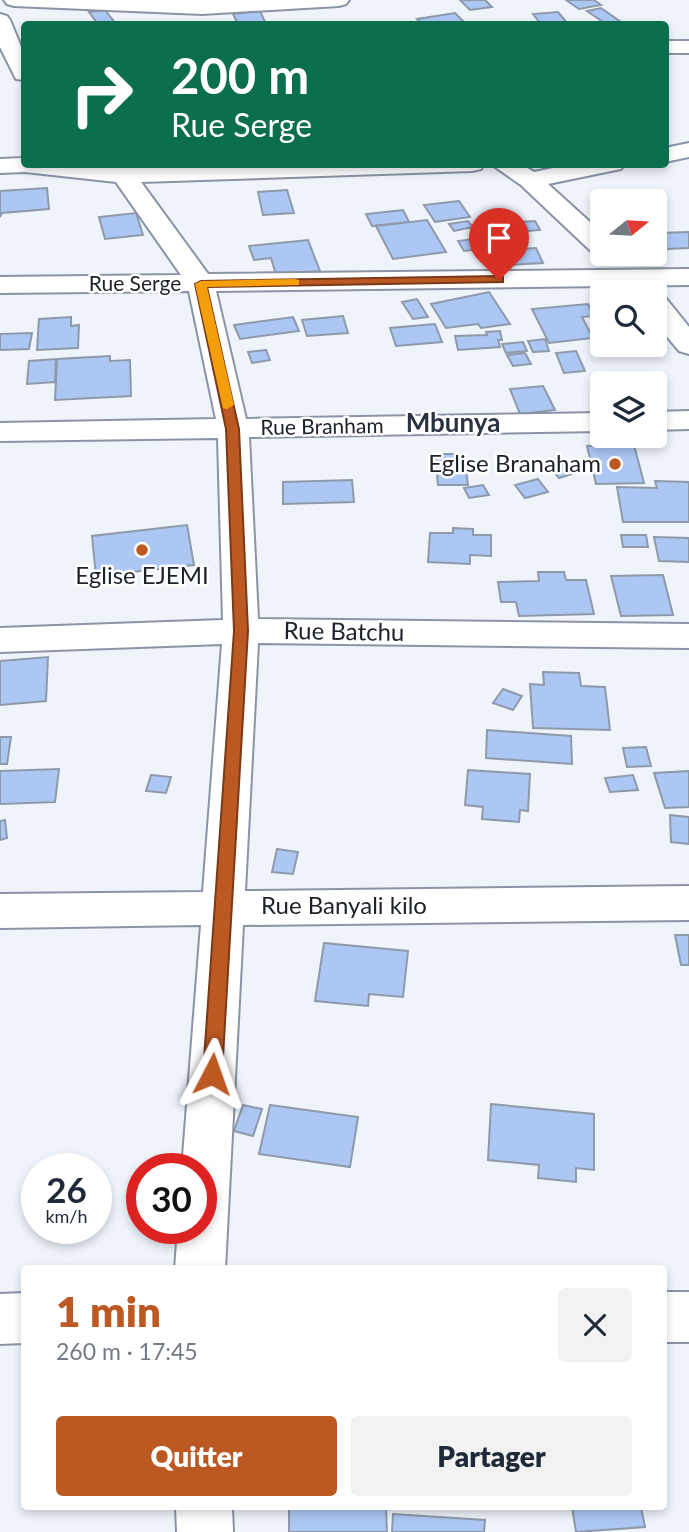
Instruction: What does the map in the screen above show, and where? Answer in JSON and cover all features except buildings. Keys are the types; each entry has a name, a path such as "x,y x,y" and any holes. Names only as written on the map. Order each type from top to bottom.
{"street":[{"path":"14,0 202,8 340,4"},
{"path":"0,20 14,69"},
{"path":"669,47 689,47"},
{"path":"669,154 689,150"},
{"path":"0,166 21,166"},
{"path":"69,168 233,168"},
{"path":"510,168 530,180 590,236"},
{"path":"530,180 592,168"},
{"path":"113,170 201,284 233,429 241,631 200,1265"},
{"path":"621,266 635,280"},
{"name":"Rue Serge","path":"667,281 689,277"},
{"name":"Rue Serge","path":"0,285 590,285"},
{"path":"667,318 689,345"},
{"path":"667,421 689,420"},
{"name":"Rue Branham","path":"0,432 590,422"},
{"name":"Rue Batchu","path":"0,640 241,631 689,636"},
{"name":"Rue Banyali kilo","path":"0,911 689,904"},
{"path":"667,1317 689,1317"},
{"path":"0,1319 21,1318"},
{"path":"204,1510 205,1532"}],"slow traffic":[{"path":"227,405 201,284 295,283"}],"place":[{"name":"Eglise Branaham","path":"615,464"},
{"name":"Eglise EJEMI","path":"142,550"}],"district":[{"name":"Mbunya","path":"453,423"}],"route":[{"path":"212,1074 241,631 233,429 201,284 499,280"}]}
